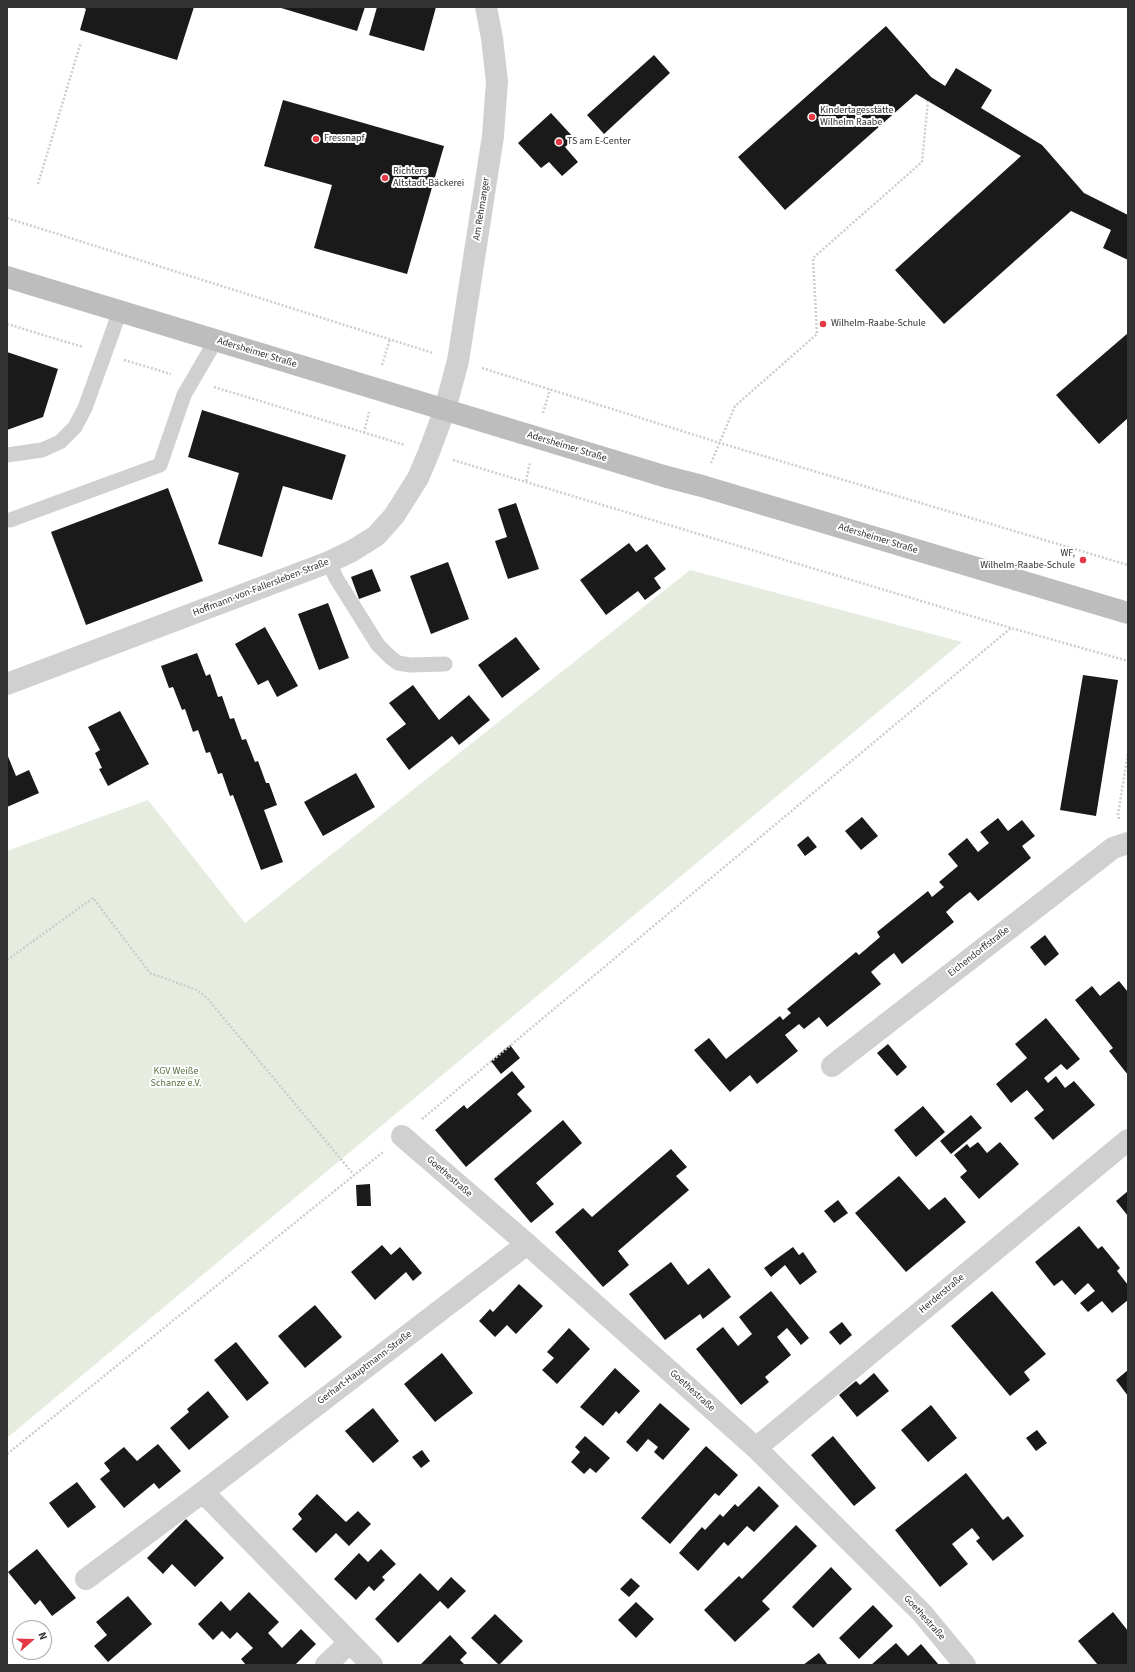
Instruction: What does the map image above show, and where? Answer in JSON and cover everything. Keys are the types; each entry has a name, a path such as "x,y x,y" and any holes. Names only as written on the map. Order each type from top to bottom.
{"main road":[{"name":"Adersheimer Straße","path":"7,277 445,409 667,478 702,486 1128,613"}],"street":[{"name":"Am Rehmanger","path":"445,409 458,361 493,136 497,82 492,38 486,7"},
{"name":"Hoffmann-von-Fallersleben-Straße","path":"7,684 329,562 352,551 376,536 394,516 418,478 445,409"},
{"name":"Eichendorffstraße","path":"832,1066 1113,848 1127,843"},
{"name":"Goethestraße","path":"402,1136 527,1244 756,1448 922,1613 965,1665"},
{"name":"Herderstraße","path":"756,1448 1128,1140"},
{"name":"Gerhart-Hauptmann-Straße","path":"86,1579 203,1492 527,1244"},
{"path":"203,1492 348,1643 372,1665"},
{"path":"326,1665 348,1643"}],"lane":[{"path":"7,455 42,450 60,442 75,427 85,408 120,311"},
{"path":"10,520 160,465 184,396 216,340"},
{"path":"329,562 336,578 378,646 390,657 398,663 410,665 444,664"}],"path":[{"path":"38,184 81,42"},
{"path":"702,486 735,406 817,334 813,258 922,162 928,101"},
{"path":"7,218 720,443 1128,564"},
{"path":"7,324 1012,628 1128,661"},
{"path":"7,1454 402,1136 1012,628"},
{"path":"1127,843 1118,814 1128,753"},
{"path":"7,960 93,898 150,974 197,990 207,998 354,1175"}],"green space":[{"name":"KGV Weiße Schanze e.V.","path":"690,570 962,642 7,1438 7,851 148,800 245,923"}],"building":[{"path":"82,7 194,7 177,60 80,30 86,9"},
{"path":"278,7 365,7 357,31"},
{"path":"377,7 436,7 424,51 369,35"},
{"path":"886,26 931,77 945,86 956,68 992,90 981,108 1042,145 1084,193 1128,215 1128,260 1103,248 1111,230 1071,211 944,324 895,270 1021,156 916,94 785,210 738,157"},
{"path":"654,55 670,73 604,134 587,115"},
{"path":"283,100 444,146 407,274 314,248 332,185 264,166"},
{"path":"551,113 574,138 565,147 578,162 562,176 549,162 541,168 518,143"},
{"path":"1128,333 1128,418 1099,444 1056,395"},
{"path":"7,352 58,369 43,417 7,430"},
{"path":"202,410 346,455 332,500 283,486 262,557 218,544 239,473 188,457"},
{"path":"168,488 203,581 86,625 51,532"},
{"path":"516,503 539,569 508,579 495,541 507,537 498,509"},
{"path":"629,543 636,552 647,544 666,569 654,578 661,588 645,600 638,591 606,615 580,580"},
{"path":"448,562 469,619 431,634 410,576"},
{"path":"372,569 381,591 359,599 351,577"},
{"path":"328,603 349,658 319,670 298,614"},
{"path":"265,627 298,686 277,697 268,680 258,685 235,644"},
{"path":"516,637 540,669 502,698 478,665"},
{"path":"197,653 206,676 210,674 218,697 222,696 230,719 234,718 242,740 246,739 255,762 258,761 266,783 269,783 277,805 264,810 283,862 261,870 233,795 230,796 222,773 218,774 210,752 206,753 198,730 193,732 185,709 182,710 173,687 169,688 161,666"},
{"path":"1083,675 1118,680 1096,816 1060,810"},
{"path":"413,685 439,720 469,695 490,720 459,745 452,736 409,770 386,739 406,724 389,703"},
{"path":"120,711 149,764 108,786 99,769 102,768 95,753 100,750 88,727"},
{"path":"7,754 16,776 29,770 39,793 7,807"},
{"path":"356,773 375,807 323,836 304,802"},
{"path":"862,817 878,836 861,850 845,831"},
{"path":"998,818 1008,831 1022,820 1035,836 1022,846 1031,858 978,901 970,892 956,903 946,912 954,922 902,964 894,953 879,965 871,972 881,984 827,1027 819,1017 804,1029 799,1024 785,1035 798,1051 757,1084 750,1075 730,1092 694,1050 709,1038 726,1059 780,1016 783,1020 791,1013 787,1009 856,952 859,955 880,937 877,932 928,891 932,897 944,887 939,882 958,866 948,854 967,838 978,852 989,843 980,832"},
{"path":"808,836 817,847 805,856 797,845"},
{"path":"1045,935 1059,954 1045,966 1030,947"},
{"path":"1119,981 1128,992 1128,1075 1109,1051 1113,1048 1075,1000 1092,986 1100,996"},
{"path":"1046,1018 1080,1059 1067,1070 1061,1064 1044,1078 1048,1083 1056,1076 1065,1088 1074,1081 1095,1105 1053,1140 1034,1118 1044,1110 1027,1090 1011,1103 996,1084 1027,1058 1015,1044"},
{"path":"888,1044 907,1067 897,1076 877,1053"},
{"path":"510,1045 520,1058 501,1074 491,1061"},
{"path":"512,1071 525,1087 517,1094 532,1111 466,1167 435,1130 464,1105 467,1109"},
{"path":"923,1106 945,1132 916,1157 894,1130"},
{"path":"971,1115 982,1128 951,1154 940,1141"},
{"path":"563,1120 582,1143 536,1183 554,1204 531,1223 494,1179"},
{"path":"978,1142 987,1153 1000,1142 1019,1164 979,1199 960,1177 967,1171 954,1155 967,1144 970,1148"},
{"path":"671,1149 687,1167 676,1176 689,1190 618,1251 629,1265 603,1287 555,1232 583,1208 592,1217"},
{"path":"899,1176 929,1210 945,1197 966,1222 906,1272 855,1213"},
{"path":"370,1184 371,1206 357,1206 356,1185"},
{"path":"1128,1191 1128,1216 1116,1201"},
{"path":"838,1200 848,1213 834,1223 824,1211"},
{"path":"1079,1226 1098,1249 1102,1246 1120,1268 1117,1271 1128,1285 1128,1300 1112,1313 1102,1301 1088,1312 1080,1303 1095,1291 1088,1283 1075,1295 1062,1280 1054,1286 1035,1262"},
{"path":"382,1245 391,1255 400,1247 422,1273 413,1281 406,1272 375,1300 351,1272"},
{"path":"793,1247 799,1255 803,1252 817,1272 800,1285 785,1265 771,1277 764,1268"},
{"path":"671,1262 688,1285 709,1268 731,1297 703,1319 700,1314 665,1340 629,1294"},
{"path":"519,1284 543,1306 516,1334 507,1325 495,1337 479,1321 490,1309 493,1312"},
{"path":"771,1291 809,1338 801,1345 787,1328 777,1337 791,1355 765,1377 769,1382 741,1405 696,1349 723,1327 738,1346 752,1334 739,1317"},
{"path":"992,1291 1046,1354 1024,1372 1030,1380 1010,1396 951,1326"},
{"path":"315,1305 342,1337 305,1368 278,1336"},
{"path":"842,1322 852,1335 840,1345 829,1332"},
{"path":"569,1328 590,1349 557,1384 542,1370 554,1358 547,1352"},
{"path":"236,1342 269,1383 247,1401 214,1360"},
{"path":"442,1353 473,1393 435,1422 404,1384"},
{"path":"615,1368 640,1391 619,1414 616,1411 603,1426 580,1407"},
{"path":"1128,1370 1128,1396 1116,1380"},
{"path":"874,1373 889,1391 857,1417 839,1395 856,1381 860,1385"},
{"path":"208,1391 229,1417 189,1450 170,1428 189,1412 187,1409"},
{"path":"660,1403 690,1429 663,1460 654,1452 658,1447 648,1439 637,1452 626,1442"},
{"path":"931,1405 957,1438 928,1462 901,1430"},
{"path":"373,1408 399,1441 373,1463 345,1431"},
{"path":"1037,1430 1047,1443 1036,1451 1026,1438"},
{"path":"585,1436 610,1458 596,1473 590,1468 584,1474 571,1462 580,1452 575,1447"},
{"path":"833,1436 876,1488 854,1506 811,1455"},
{"path":"158,1444 181,1471 159,1489 154,1483 124,1508 100,1479 110,1471 104,1463 124,1447 137,1461"},
{"path":"706,1446 738,1475 719,1496 715,1493 670,1544 641,1518"},
{"path":"422,1450 430,1461 421,1468 412,1457"},
{"path":"966,1473 1003,1520 1008,1516 1024,1536 993,1561 976,1541 980,1538 972,1528 952,1544 968,1564 940,1587 895,1530"},
{"path":"77,1482 96,1507 68,1528 49,1503"},
{"path":"759,1486 779,1506 754,1532 747,1526 728,1546 724,1542 698,1571 679,1553 702,1527 705,1530 720,1514 723,1517 735,1504 738,1507"},
{"path":"317,1494 346,1522 358,1511 371,1524 349,1546 336,1533 316,1553 292,1529 302,1519 298,1514"},
{"path":"186,1519 224,1558 195,1587 172,1564 163,1574 147,1558"},
{"path":"796,1525 817,1546 762,1601 770,1609 735,1642 704,1610 739,1576 742,1579"},
{"path":"37,1549 76,1598 52,1616 40,1600 35,1605 8,1572"},
{"path":"381,1549 396,1564 382,1577 385,1580 374,1591 369,1586 356,1600 334,1579 359,1553 368,1562"},
{"path":"831,1567 852,1589 813,1628 792,1607"},
{"path":"420,1573 438,1591 451,1577 466,1591 448,1609 440,1601 398,1643 375,1619"},
{"path":"631,1578 640,1586 629,1597 620,1589"},
{"path":"249,1592 279,1622 268,1633 282,1648 301,1629 316,1644 295,1665 246,1665 241,1659 253,1648 237,1632 230,1639 222,1631 213,1640 198,1624 221,1601 230,1611"},
{"path":"128,1596 152,1624 108,1662 94,1646 107,1635 96,1622"},
{"path":"636,1602 654,1619 636,1638 618,1620"},
{"path":"873,1605 893,1626 859,1659 839,1638"},
{"path":"1113,1612 1128,1631 1128,1665 1098,1665 1078,1641"},
{"path":"495,1614 523,1641 499,1665 471,1638"},
{"path":"450,1635 467,1653 460,1660 465,1665 420,1665"},
{"path":"896,1643 908,1656 921,1644 939,1665 871,1665"},
{"path":"819,1653 828,1665 803,1665"}],"place":[{"name":"Kindertagesstätte Wilhelm Raabe","path":"812,117"},
{"name":"Fressnapf","path":"316,139"},
{"name":"TS am E-Center","path":"559,142"},
{"name":"Richters Altstadt-Bäckerei","path":"385,178"},
{"name":"Wilhelm-Raabe-Schule","path":"823,324"},
{"name":"WF, Wilhelm-Raabe-Schule","path":"1083,560"}]}
